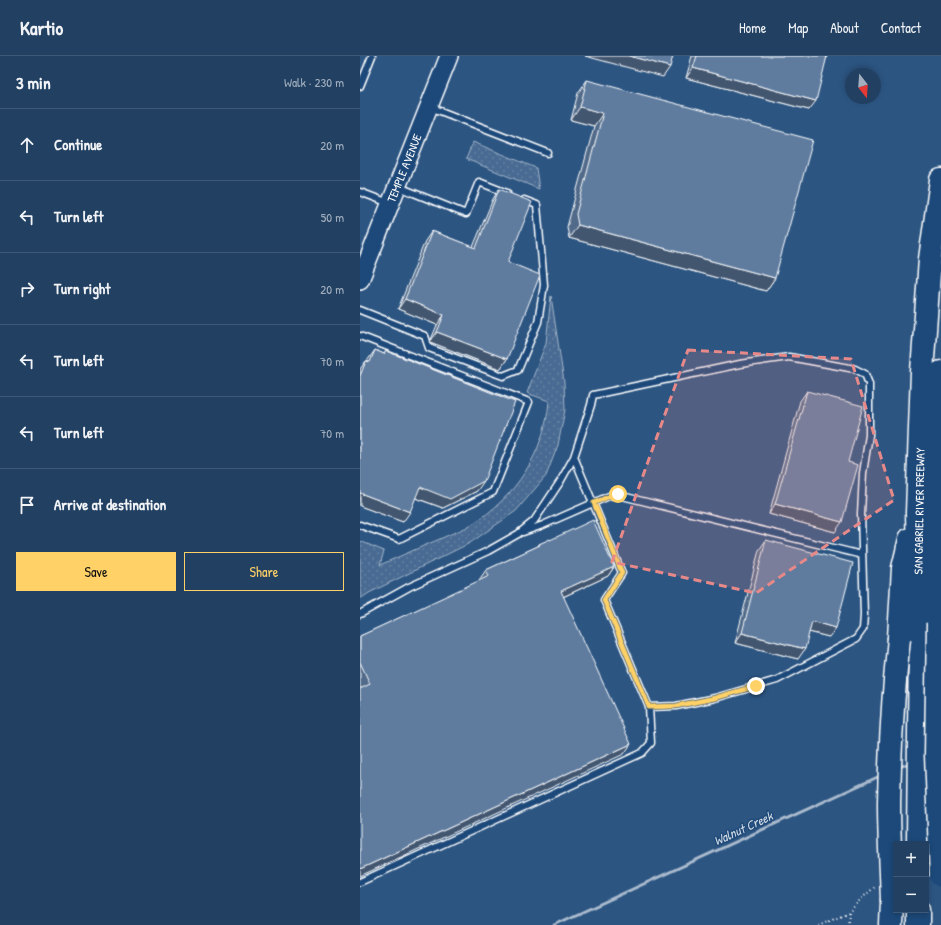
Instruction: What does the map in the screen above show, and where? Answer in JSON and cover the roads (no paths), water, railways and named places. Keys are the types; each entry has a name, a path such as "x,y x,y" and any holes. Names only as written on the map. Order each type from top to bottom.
{"highway":[{"name":"SAN GABRIEL RIVER FREEWAY","path":"918,841 926,626 917,512 922,372 930,259 941,180"},
{"path":"926,626 930,614 929,530 932,385 941,279"},
{"path":"941,372 938,421 936,524 926,626 936,755 941,876"},
{"path":"891,925 892,901 889,805 894,684 899,638 903,568 917,512"},
{"path":"918,913 918,925"}],"main road":[{"name":"TEMPLE AVENUE","path":"360,280 449,56"}],"lane":[{"path":"360,86 372,56"},
{"path":"429,106 548,153"},
{"path":"360,310 425,336 429,348 503,376 518,370 538,322 544,285 537,205 479,182 466,214 397,186"},
{"path":"360,192 390,204"},
{"path":"360,336 529,402 493,492 399,539 360,525"},
{"path":"360,614 409,587 488,551 518,534 534,521 560,482 574,456 591,405 592,394 740,364 789,357 855,369 865,374 869,384 870,435 863,473 861,514 863,629 856,639 777,680 715,698 676,706 649,707"},
{"path":"360,882 642,753 651,743 649,707 604,600 622,573 574,456"},
{"path":"518,534 618,494 862,555"}],"waterway":[{"name":"Walnut Creek","path":"898,768 911,762"},
{"name":"Walnut Creek","path":"554,925 882,775"}]}
